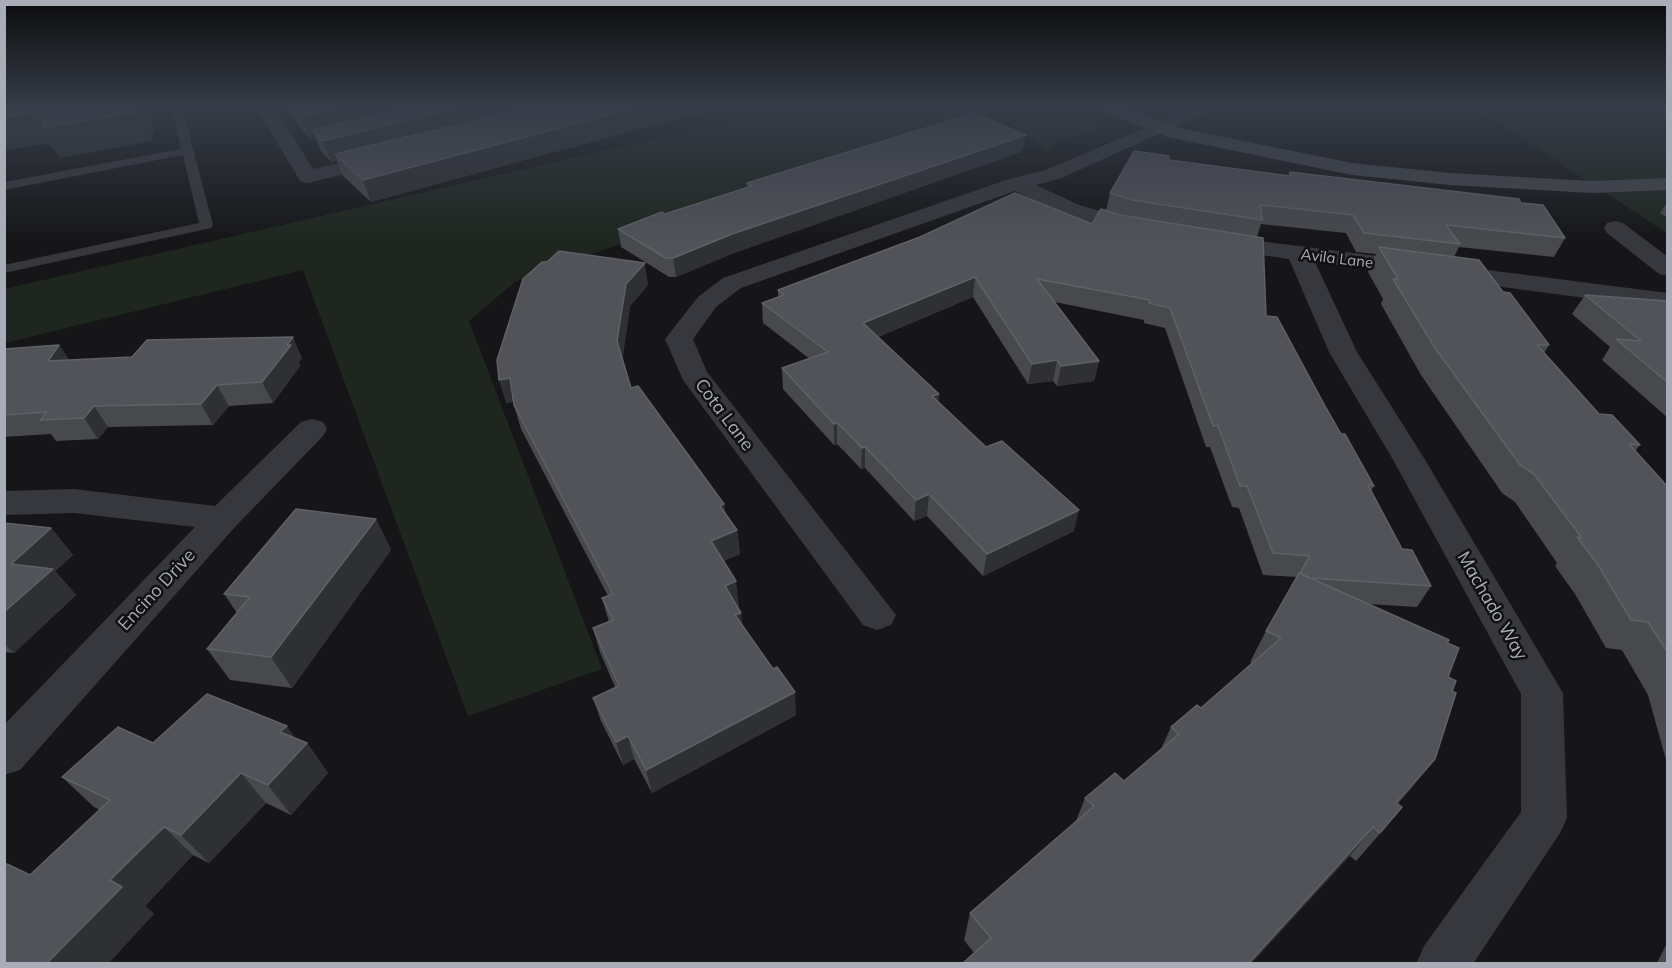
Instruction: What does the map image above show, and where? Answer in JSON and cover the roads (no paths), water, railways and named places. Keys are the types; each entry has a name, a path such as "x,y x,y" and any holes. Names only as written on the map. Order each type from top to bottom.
{"street":[{"path":"293,152 307,177 405,154"},
{"name":"Cota Lane","path":"1016,183 1034,167 1067,152"},
{"name":"Cota Lane","path":"877,615 693,374 679,339 706,302 732,284 1016,183 1052,175 1107,152"},
{"path":"1259,152 1352,169 1450,179 1592,187 1668,184"},
{"path":"1532,183 1573,177 1668,174"},
{"path":"1016,183 1071,210 1124,226 1159,232"},
{"path":"1615,228 1668,269"},
{"name":"Avila Lane","path":"1194,238 1299,254 1668,301"},
{"name":"Machado Way","path":"1299,254 1343,352 1408,458 1542,693 1544,818 1442,963"},
{"name":"Encino Drive","path":"4,756 223,519 312,429"},
{"path":"4,503 75,501 223,519"}],"lane":[{"path":"4,186 181,152"},
{"path":"4,269 206,225 187,152"}]}
